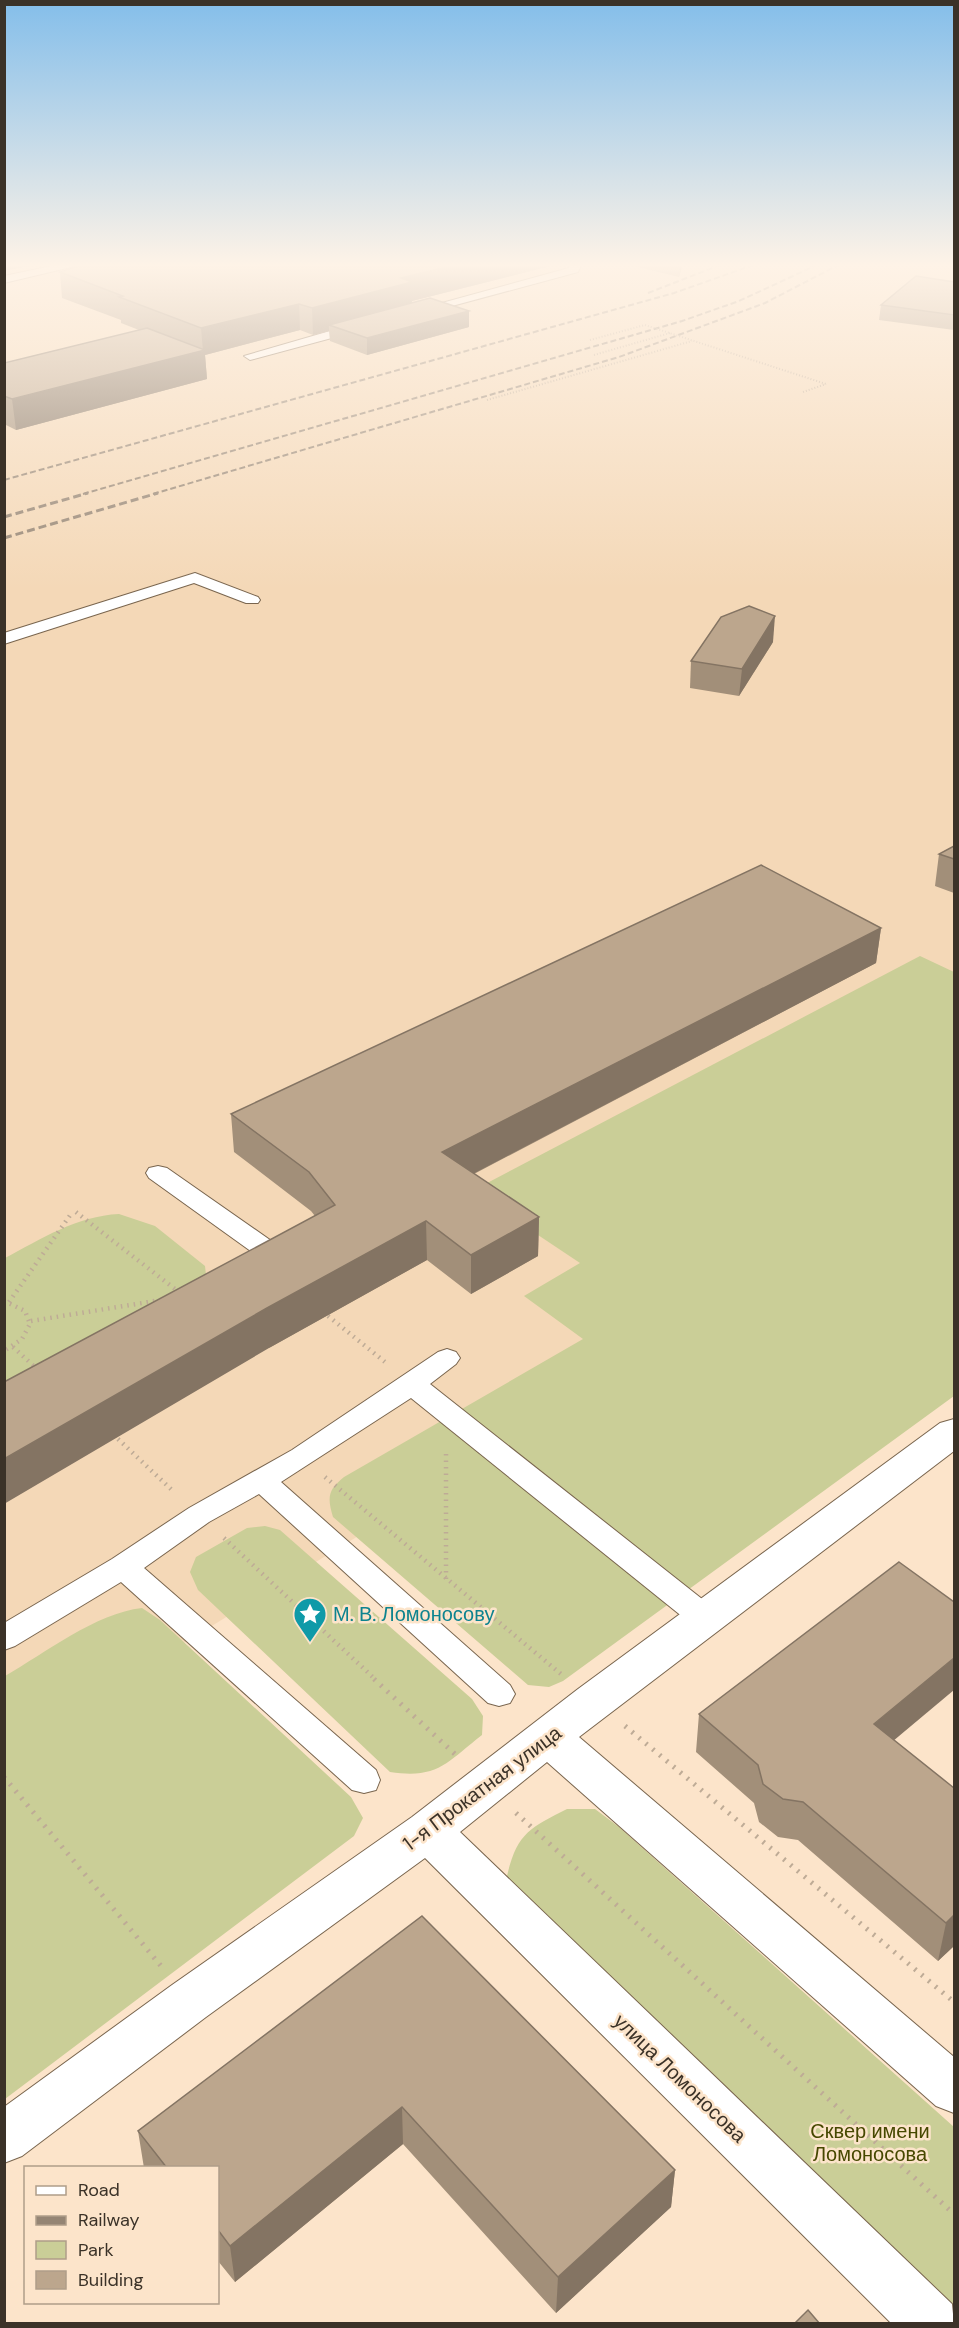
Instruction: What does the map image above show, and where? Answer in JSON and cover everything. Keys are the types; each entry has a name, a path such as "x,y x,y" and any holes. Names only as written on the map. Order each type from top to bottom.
{"street":[{"name":"1-я Прокатная улица","path":"4,2138 189,2001 428,1831 705,1618 954,1432"},
{"path":"550,1738 954,2089"},
{"name":"улица Ломоносова","path":"428,1831 932,2324"}],"lane":[{"path":"4,639 195,578 252,600"},
{"path":"158,1173 271,1253 231,1271"},
{"path":"4,1638 123,1567 199,1515 262,1481 412,1384 447,1358"},
{"path":"412,1384 705,1618"},
{"path":"262,1481 499,1694"},
{"path":"123,1567 364,1780"}],"path":[{"path":"487,400 586,372"},
{"path":"787,372 826,384 803,392"},
{"path":"4,1351 13,1347 29,1332 31,1321 27,1310 7,1301 74,1213 181,1294 175,1297"},
{"path":"31,1321 164,1301 154,1308"},
{"path":"328,1316 412,1384"},
{"path":"13,1347 38,1369"},
{"path":"29,1374 48,1364"},
{"path":"446,1412 446,1580"},
{"path":"118,1439 321,1626 488,1785 954,2214"},
{"path":"4,1777 189,2001"}],"shaded area":[{"path":"4,372 954,372 954,1170 5,1753"}],"green space":[{"path":"920,956 954,972 954,1396 563,1681 549,1687 528,1685 333,1517 330,1504 332,1490 344,1477 583,1339 524,1296 580,1263 472,1191"},
{"path":"119,1214 155,1226 205,1266 206,1275 5,1394 5,1258 74,1224"},
{"path":"265,1526 280,1530 472,1699 483,1716 482,1735 450,1761 431,1771 406,1774 390,1772 198,1590 190,1572 196,1557 247,1528"},
{"path":"142,1608 160,1620 351,1797 363,1818 354,1836 5,2099 5,1676 89,1626 125,1611"},
{"name":"Сквер имени Ломоносова","path":"567,1809 595,1809 619,1827 954,2127 954,2316 523,1907 507,1876 515,1850 534,1827"}],"building":[{"path":"4,372 120,372 12,399 4,396"},
{"path":"749,606 775,616 742,669 691,661 721,617"},
{"path":"954,846 954,859 939,854"},
{"path":"761,865 881,928 442,1152 539,1217 471,1255 426,1221 267,1308 4,1459 4,1382 335,1205 309,1172 231,1114"},
{"path":"899,1562 954,1602 954,1658 874,1724 954,1788 954,1915 946,1923 803,1802 783,1799 763,1784 758,1765 699,1714"},
{"path":"422,1916 675,2170 558,2277 402,2107 230,2246 219,2231 219,2166 165,2166 138,2131"},
{"path":"808,2310 820,2324 794,2324"}],"railway":[{"path":"4,480 392,372"},
{"path":"83,494 507,372"},
{"path":"153,494 569,372"},
{"path":"4,517 88,493"},
{"path":"4,538 158,493"}],"place":[{"name":"М. В. Ломоносову","path":"310,1643"}]}
